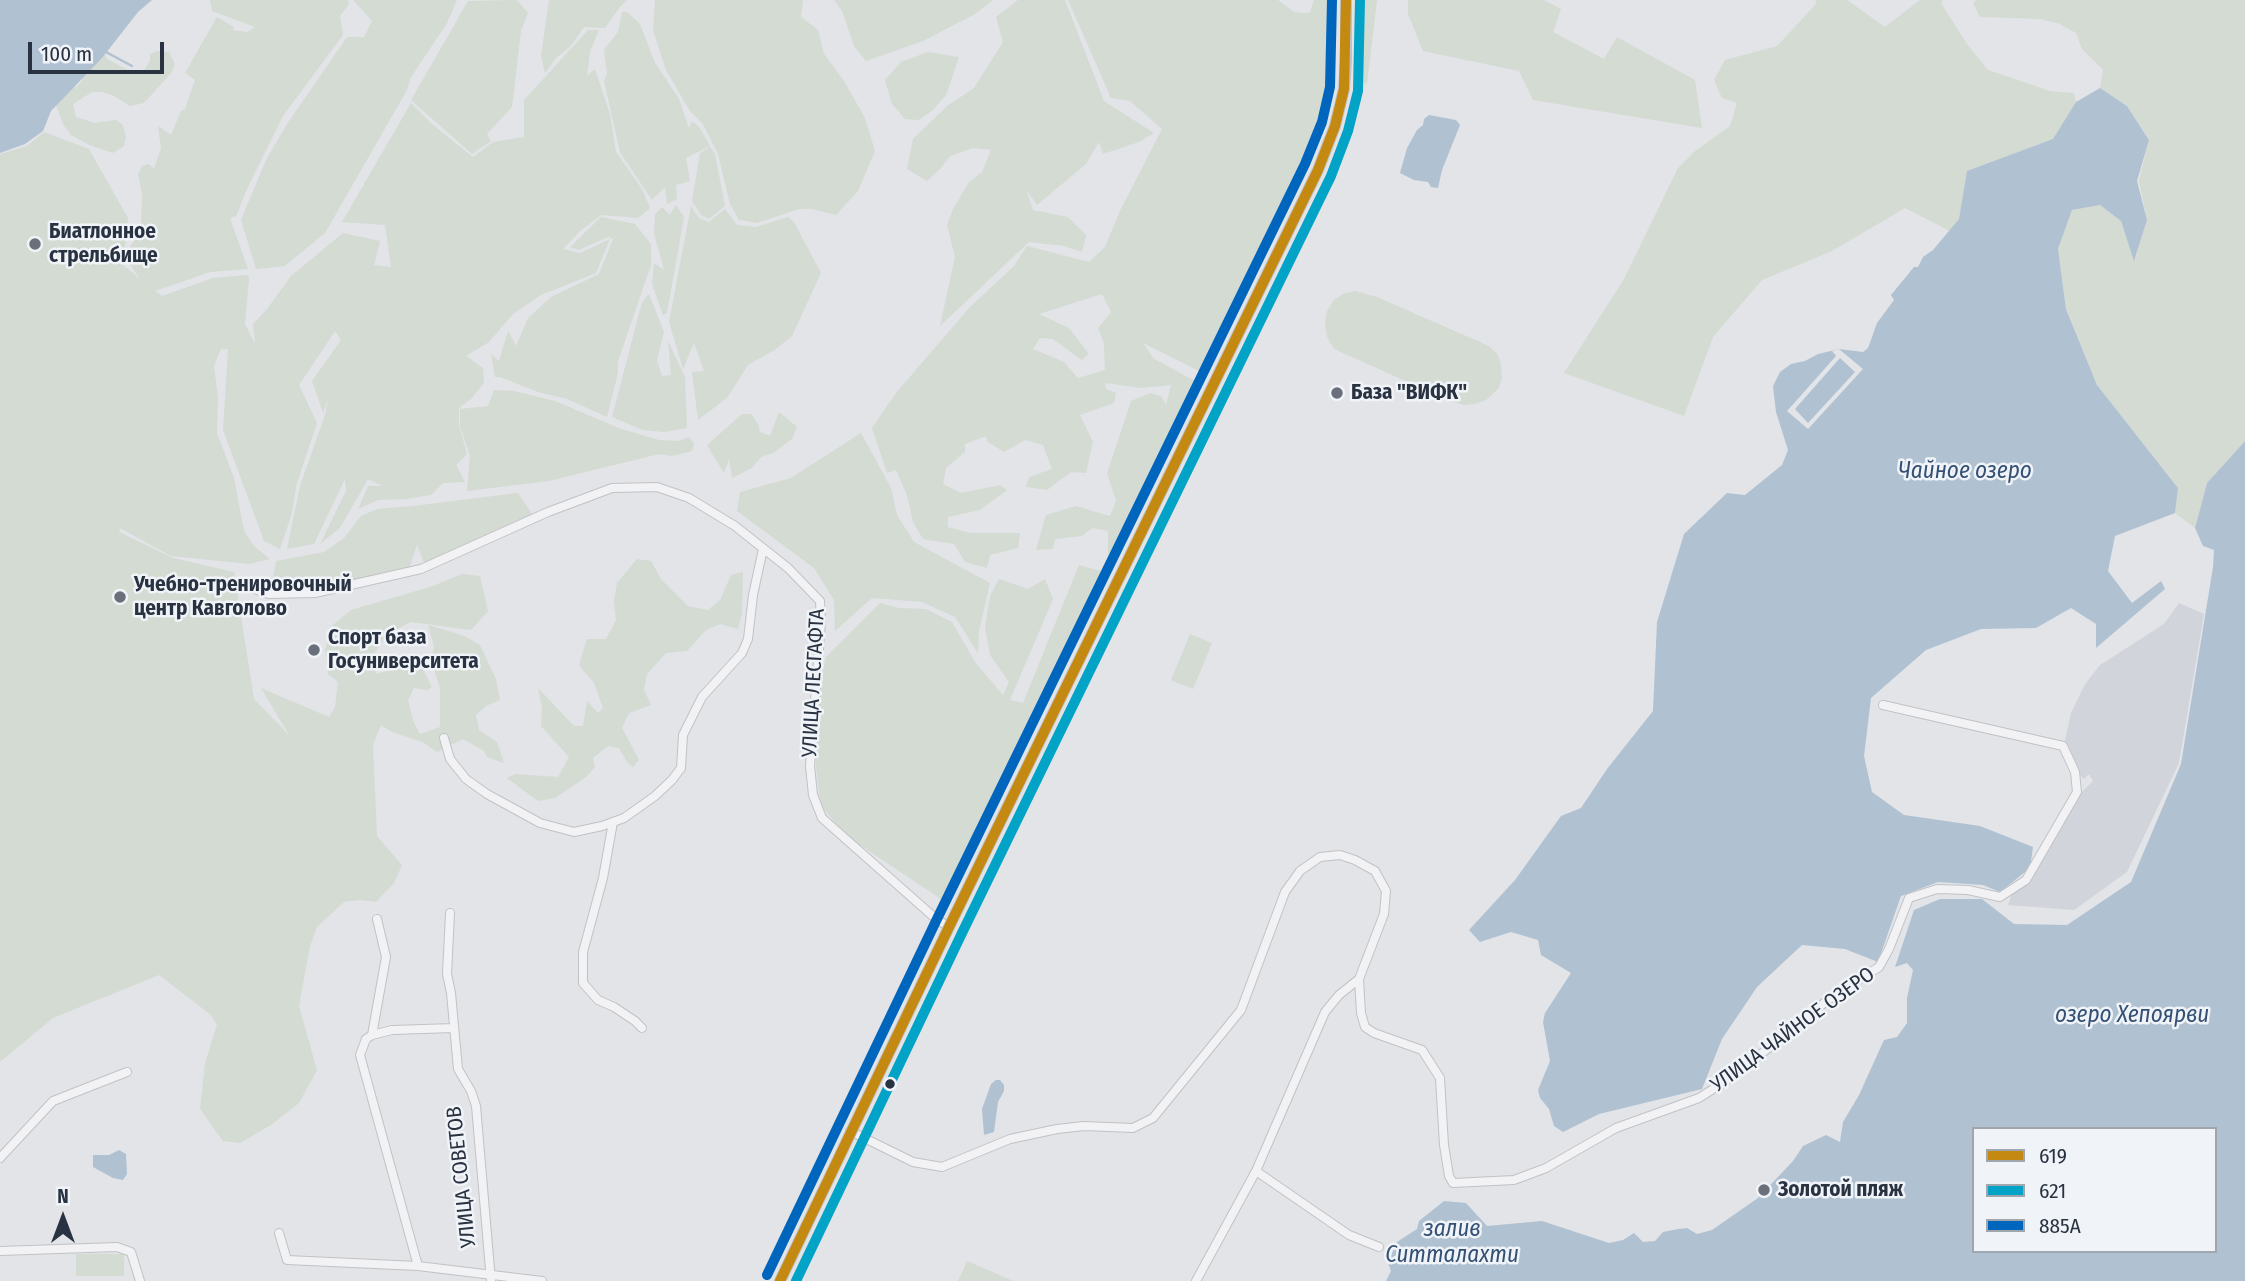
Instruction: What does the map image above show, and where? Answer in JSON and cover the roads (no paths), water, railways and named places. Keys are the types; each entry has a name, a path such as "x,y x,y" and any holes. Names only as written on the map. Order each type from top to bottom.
{"main road":[{"path":"780,1281 850,1131 1318,170 1335,126 1344,89 1346,0"}],"street":[{"name":"УЛИЦА ЛЕСГАФТА","path":"237,583 270,594 315,593 421,569 548,512 612,488 657,487 689,498 735,526 788,568 820,601 821,622 810,766 813,795 822,818 935,918 949,927"},
{"path":"444,738 450,759 466,779 487,794 540,823 574,832 624,818 655,796 681,768 683,736 702,697 743,653 748,639 753,595 763,549"},
{"name":"УЛИЦА ЧАЙНОЕ ОЗЕРО","path":"1359,979 1361,1013 1365,1027 1374,1033 1422,1050 1440,1077 1444,1145 1448,1177 1453,1183 1514,1180 1546,1168 1616,1128 1699,1098 1735,1075 1834,995 1879,967 1909,898 1937,889 1968,890 2000,897 2026,880 2077,792 2075,772 2063,746 1882,705"},
{"path":"613,822 603,878 583,952 583,983 598,1000 614,1007 642,1028"},
{"path":"850,1131 913,1162 942,1167 1010,1139 1084,1126 1133,1128 1153,1118 1241,1010 1285,892 1300,871 1320,857 1340,855 1355,860 1375,872 1386,891 1384,914 1359,979 1339,995 1325,1012 1256,1171 1196,1281"},
{"name":"УЛИЦА СОВЕТОВ","path":"450,913 446,956 458,1069 471,1091 476,1107 491,1277"},
{"path":"372,1035 386,957 377,919"},
{"path":"418,1266 360,1055 366,1039 372,1035 392,1030 454,1028"},
{"path":"0,1158 53,1101 127,1072"},
{"path":"1256,1171 1349,1236 1379,1247"},
{"name":"УЛИЦА СОВЕТОВ","path":"279,1233 287,1260 418,1266 491,1277 542,1281"},
{"path":"0,1251 117,1247 131,1252 140,1281"}],"water":[{"path":"0,0 152,0 138,12 102,58 51,111 43,131 25,144 0,153"},
{"name":"Чайное озеро","path":"2100,88 2127,106 2149,140 2137,181 2147,220 2134,261 2121,221 2100,205 2072,210 2058,249 2066,309 2097,385 2178,488 2175,513 2115,536 2108,571 2132,603 2161,581 2165,589 2096,648 2096,624 2071,608 2036,628 1981,629 1926,650 1871,698 1864,756 1872,792 1904,815 1980,826 2033,847 2030,868 2000,892 1983,885 1938,882 1901,896 1878,962 1845,949 1802,945 1757,987 1722,1039 1702,1089 1599,1114 1563,1132 1554,1126 1549,1109 1540,1098 1538,1090 1550,1061 1543,1022 1545,1013 1571,973 1541,955 1538,940 1511,932 1480,942 1469,930 1515,880 1561,816 1581,808 1607,769 1653,711 1657,622 1684,534 1727,493 1745,495 1782,465 1788,450 1776,412 1773,386 1780,372 1791,364 1818,354 1839,349 1863,352 1868,348 1877,323 1894,300 1891,295 1959,219 1967,171 2053,139 2076,102"},
{"path":"1429,115 1456,120 1460,125 1442,170 1438,188 1400,173 1407,148"},
{"name":"озеро Хепоярви","path":"2245,441 2245,1281 1386,1281 1391,1271 1388,1263 1397,1242 1417,1229 1419,1221 1444,1201 1466,1203 1487,1226 1542,1221 1609,1243 1623,1240 1634,1233 1643,1242 1655,1241 1663,1232 1678,1229 1687,1228 1697,1234 1712,1230 1758,1198 1793,1161 1803,1146 1826,1135 1840,1142 1843,1122 1859,1095 1884,1040 1897,1037 1907,1023 1907,998 1913,970 1907,963 1895,967 1914,910 1940,899 1982,899 2014,924 2067,925 2131,882 2181,764 2213,567 2214,550 2203,546 2195,528 2207,483"},
{"path":"1000,1080 1004,1085 1004,1091 998,1102 994,1132 984,1135 982,1109 991,1084"},
{"path":"119,1150 126,1154 127,1174 123,1180 113,1178 93,1167 93,1155 109,1155"}],"waterway":[{"path":"106,52 132,66"}],"place":[{"name":"Биатлонное стрельбище","path":"35,244"},
{"name":"База \"ВИФК\"","path":"1337,393"},
{"name":"Учебно-тренировочный центр Кавголово","path":"120,597"},
{"name":"Спорт база Госуниверситета","path":"314,650"},
{"name":"Золотой пляж","path":"1764,1190"}],"water label":[{"name":"залив Ситталахти","path":"1452,1243"}]}
